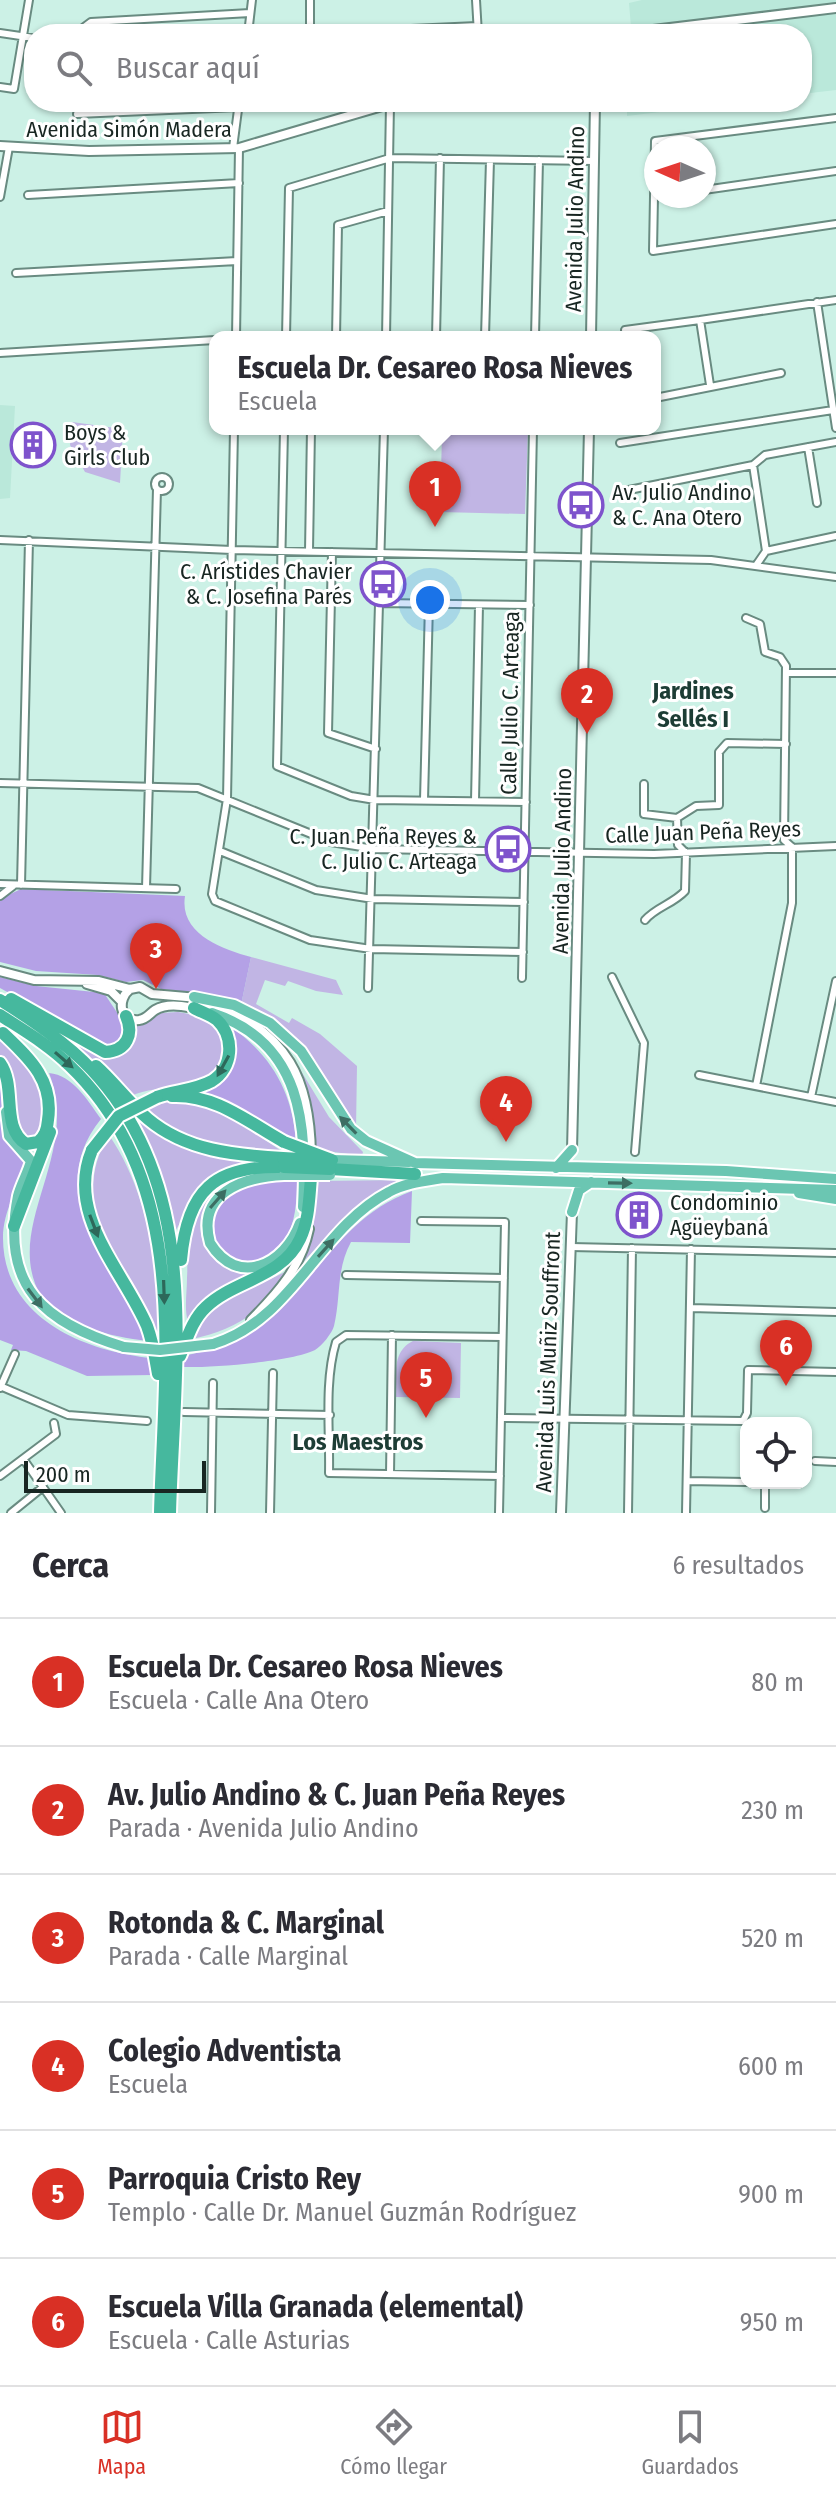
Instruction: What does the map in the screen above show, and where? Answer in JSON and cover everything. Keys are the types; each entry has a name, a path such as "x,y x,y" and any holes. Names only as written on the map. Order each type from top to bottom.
{"highway":[{"path":"0,997 105,1052 117,1050 127,1042 130,1031 126,1016"},
{"path":"0,997 86,1063 133,1127 158,1184 168,1218 177,1291"},
{"path":"162,1433 153,1343 95,1234 88,1210 86,1170 92,1150 119,1116 157,1097 211,1081 227,1062 230,1045 225,1030 194,1003"},
{"path":"194,1003 230,1020 267,1047 288,1075 302,1115 304,1190 297,1231 283,1253 267,1264 243,1267 224,1259 215,1252 207,1234 206,1224 212,1203 240,1182 284,1167"},
{"path":"194,1003 234,1005 270,1023 301,1051 351,1129 366,1141 415,1168 542,1181"},
{"path":"0,1015 55,1053 90,1088 129,1145 146,1185 158,1234 164,1285 160,1513"},
{"path":"0,1063 9,1082 14,1132 26,1144 38,1142 46,1132 49,1115 44,1080 32,1061 1,1032"},
{"path":"1,1032 40,1063 53,1106 50,1136 14,1226"},
{"path":"51,1034 82,1053 147,1118 179,1139 216,1152 284,1167"},
{"path":"0,1071 5,1083 7,1131 31,1161 19,1195 14,1226 13,1251 20,1276 43,1309 81,1332 124,1347 160,1350 213,1344 229,1339 278,1305 349,1223 388,1192 443,1178 836,1190"},
{"path":"157,1097 207,1100 331,1168"},
{"path":"556,1168 572,1150 578,1162 587,1169"},
{"path":"170,1513 177,1291 183,1234 196,1199 213,1182 242,1169 284,1167 836,1172"},
{"path":"726,1171 836,1179"},
{"path":"175,1370 190,1331 206,1306 279,1265 292,1252 306,1222 311,1178"},
{"path":"558,1182 569,1197 572,1212"},
{"path":"572,1212 579,1190 591,1182"},
{"path":"761,1186 836,1199"}],"street":[{"path":"26,24 29,0"},
{"path":"249,24 252,0"},
{"path":"310,0 310,24"},
{"path":"476,0 477,24"},
{"path":"703,24 836,8"},
{"path":"89,24 250,13"},
{"path":"0,33 24,37 14,89 0,87"},
{"path":"77,114 127,112"},
{"path":"236,331 238,112"},
{"name":"Avenida Simón Madera","path":"4,146 89,151 236,148 362,112"},
{"path":"386,331 393,112"},
{"name":"Avenida Julio Andino","path":"591,331 595,112"},
{"path":"694,136 836,118"},
{"path":"0,197 4,146"},
{"path":"286,331 289,188 390,158 594,161"},
{"path":"436,331 440,158"},
{"path":"485,331 490,160"},
{"path":"535,331 539,160"},
{"path":"716,188 836,171"},
{"path":"28,195 239,183"},
{"path":"655,208 653,251 836,224"},
{"path":"336,331 338,225 388,211"},
{"path":"16,273 237,261"},
{"path":"625,330 836,300"},
{"path":"817,302 836,428"},
{"path":"700,320 710,385"},
{"path":"0,353 209,340"},
{"path":"827,371 836,369"},
{"path":"661,397 781,373"},
{"path":"620,443 833,410"},
{"path":"234,435 227,799 213,891 215,901 310,940 371,949 523,952"},
{"path":"284,435 277,766 351,796 375,800 526,802"},
{"path":"309,551 311,435"},
{"path":"368,988 373,899 384,435"},
{"name":"Calle Julio C. Arteaga","path":"522,978 533,435"},
{"name":"Avenida Julio Andino","path":"572,1150 589,435"},
{"path":"619,492 753,465 765,455 836,442"},
{"path":"808,447 817,503"},
{"path":"753,465 766,551"},
{"path":"146,888 157,489"},
{"path":"757,564 766,551 836,536"},
{"path":"0,540 154,543 232,550 711,560 836,577"},
{"path":"19,885 29,540"},
{"path":"332,552 328,733 376,749"},
{"path":"380,603 530,605"},
{"path":"424,800 429,604"},
{"path":"475,801 479,605"},
{"path":"746,618 760,624 765,652 782,659 787,673 784,840 792,847 792,903 756,1086"},
{"path":"787,673 836,673"},
{"path":"644,784 644,814 677,818 691,808 719,805 719,752 727,743 786,744"},
{"name":"Calle Juan Peña Reyes","path":"0,783 198,788 331,842 374,849 581,854 836,846"},
{"path":"645,920 651,913 674,903 685,891 686,853 678,845 677,818"},
{"path":"220,851 316,890 373,899 524,902"},
{"path":"0,884 176,889"},
{"path":"0,896 19,885"},
{"path":"0,971 34,980 99,981 130,989 144,988 152,994 237,1014 269,1033 289,1058 308,1104 311,1178 309,1230 293,1272 277,1295 229,1339"},
{"path":"612,977 644,1043 635,1152"},
{"path":"811,1097 836,981"},
{"path":"82,983 111,991 121,1001 126,1016 141,1020 152,1011 194,1003"},
{"path":"121,1001 130,989"},
{"path":"152,994 152,1011"},
{"path":"699,1075 836,1102"},
{"name":"Avenida Luis Muñiz Souffront","path":"561,1513 572,1212"},
{"path":"421,1221 505,1222 499,1513"},
{"path":"571,1247 836,1253"},
{"path":"628,1513 632,1248"},
{"path":"686,1513 691,1249"},
{"path":"346,1275 504,1278"},
{"path":"691,1308 836,1312"},
{"path":"500,1476 329,1473 332,1356 336,1342 346,1335 502,1337"},
{"path":"390,1474 392,1335"},
{"path":"15,1354 0,1387 68,1415 147,1421"},
{"path":"502,1418 743,1421 747,1413 748,1370 836,1372"},
{"path":"270,1513 273,1373"},
{"path":"211,1513 213,1383"},
{"path":"184,1412 330,1415"},
{"path":"0,1476 56,1434 54,1423"},
{"path":"24,1460 61,1513"},
{"path":"815,1461 836,1462"},
{"path":"687,1481 740,1482"},
{"path":"11,1513 43,1487"},
{"path":"765,1489 765,1508"}],"shaded area":[{"path":"642,0 836,0 836,90 812,93 812,24 631,24 629,3"},
{"path":"627,112 660,112 627,116"},
{"path":"0,405 15,406 10,498 0,499"},
{"path":"72,422 123,429 120,483 85,472 70,445"},
{"path":"442,435 528,435 525,514 440,512"},
{"path":"21,889 185,896 185,909 196,930 216,944 251,957 241,1005 212,995 161,989 143,980 126,982 98,975 36,971 0,962 0,899"},
{"path":"251,957 336,980 343,995 316,991 288,981 285,986 265,980 256,1004 289,1023 292,1018 320,1034 357,1066 356,1129 303,1050 241,1005"},
{"path":"0,977 36,986 104,993 124,1023 122,1040 108,1047 0,988"},
{"path":"178,1012 206,1021 219,1033 222,1041 220,1062 212,1072 192,1083 131,1096 71,1040 143,1024 161,1013"},
{"path":"227,1024 256,1048 276,1075 290,1107 296,1143 197,1094 227,1065"},
{"path":"0,1041 22,1060 36,1082 42,1107 40,1136 22,1139 0,1058"},
{"path":"287,1048 329,1117 363,1152 362,1156 313,1149 312,1120"},
{"path":"49,1073 73,1084 101,1119 84,1147 78,1176 80,1204 102,1260 148,1341 104,1333 65,1316 42,1298 32,1272 30,1245 34,1218 56,1133 56,1104"},
{"path":"0,1080 3,1121 26,1161 8,1208 3,1238 7,1266 17,1290 32,1309 75,1338 100,1348 151,1358 153,1375 87,1376 26,1351 11,1350 13,1345 0,1340"},
{"path":"184,1100 222,1111 283,1152 191,1142 141,1109 161,1102"},
{"path":"136,1112 168,1138 198,1152 231,1159 272,1162 199,1190 176,1230 152,1157 131,1115"},
{"path":"109,1135 123,1158 143,1208 153,1261 158,1342 155,1342 115,1266 96,1214 93,1188 97,1161"},
{"path":"253,1175 218,1191 206,1204 201,1219 201,1234 206,1248 227,1269 259,1273 188,1322 188,1260 198,1209 218,1185 233,1178"},
{"path":"404,1180 346,1216 304,1261 314,1222 315,1181"},
{"path":"264,1182 297,1182 291,1226 277,1252 257,1262 237,1260 220,1248 210,1231 211,1212 228,1193"},
{"path":"412,1191 410,1243 351,1242 341,1273 334,1326 318,1348 269,1361 181,1367 181,1356 226,1344 266,1321 302,1286 349,1232 387,1203"},
{"path":"287,1271 271,1297 248,1317 221,1331 192,1339 207,1313 217,1305"},
{"path":"413,1341 461,1343 460,1398 396,1397 398,1358"}],"place":[{"name":"Boys & Girls Club","path":"33,445"},
{"name":"Av. Julio Andino & C. Ana Otero","path":"581,505"},
{"name":"Escuela Dr. Cesareo Rosa Nieves","path":"435,527"},
{"name":"C. Arístides Chavier & C. Josefina Parés","path":"383,584"},
{"name":"Av. Julio Andino & C. Juan Peña Reyes","path":"587,734"},
{"name":"C. Juan Peña Reyes & C. Julio C. Arteaga","path":"508,849"},
{"name":"Rotonda & C. Marginal","path":"156,989"},
{"name":"Colegio Adventista","path":"506,1142"},
{"name":"Condominio Agüeybaná","path":"639,1215"},
{"name":"Escuela Villa Granada (elemental)","path":"786,1386"},
{"name":"Parroquia Cristo Rey","path":"426,1418"}],"district":[{"name":"Jardines Sellés I","path":"693,705"},
{"name":"Los Maestros","path":"358,1442"}]}
